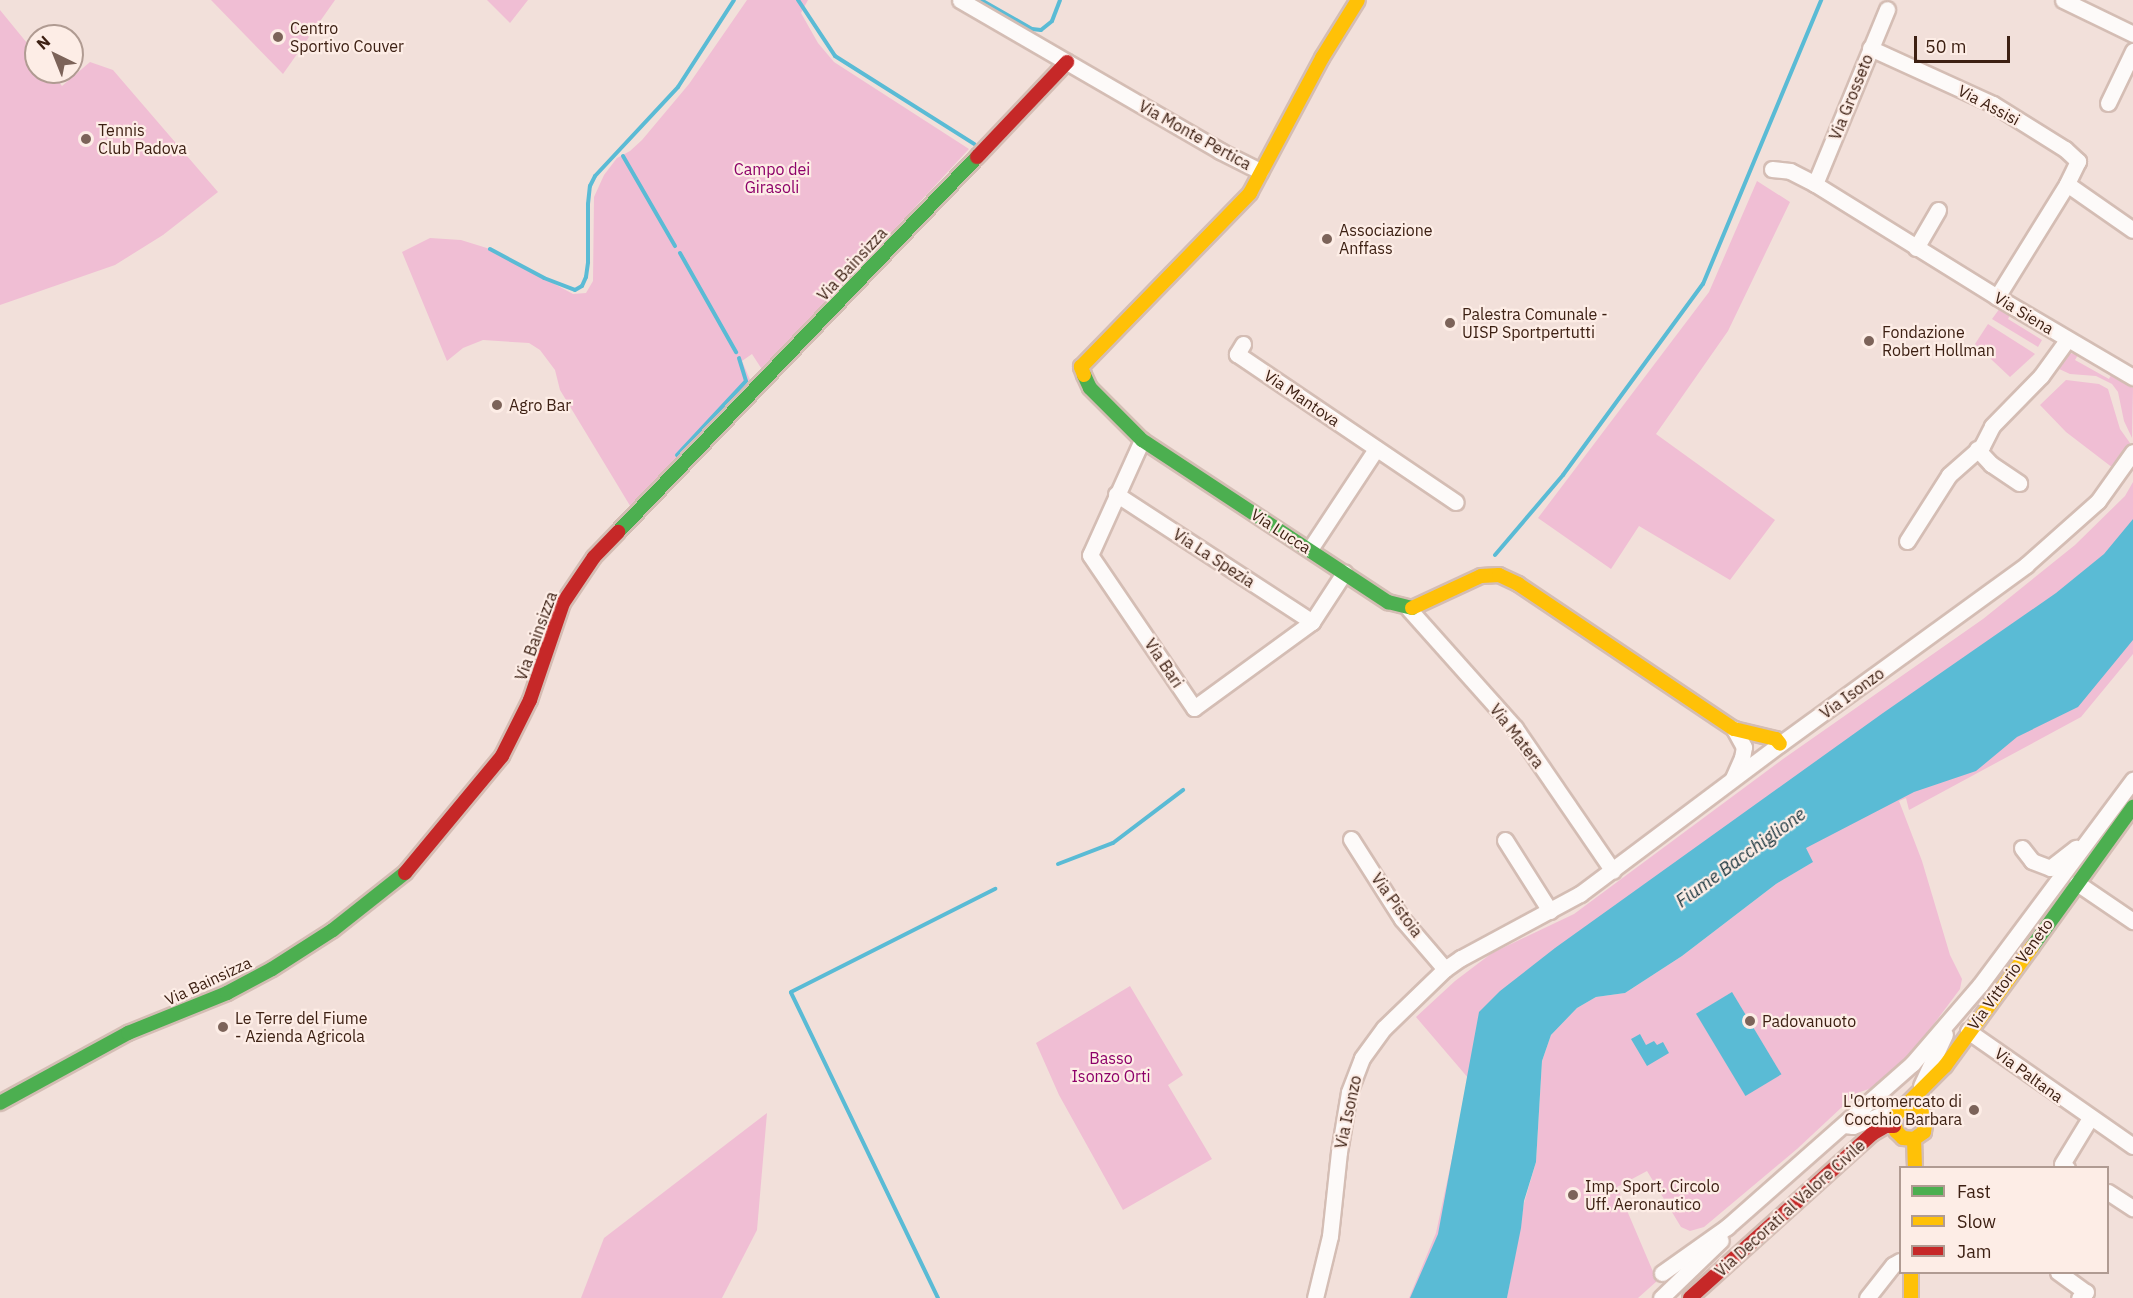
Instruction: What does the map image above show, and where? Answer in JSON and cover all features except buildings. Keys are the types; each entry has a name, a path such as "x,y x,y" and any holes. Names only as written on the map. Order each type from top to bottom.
{"street":[{"name":"Via Monte Pertica","path":"960,0 1220,151 1260,171 1322,58 1358,0"},
{"path":"2063,0 2133,34"},
{"name":"Via Grosseto","path":"1815,184 1887,9"},
{"name":"Via Assisi","path":"1870,48 1993,104 2065,149 2078,161 2067,184 1997,297"},
{"path":"2108,103 2133,51"},
{"name":"Via Bainsizza","path":"0,1103 118,1038 226,993 272,969 333,930 401,877 502,756 530,700 563,603 594,557 1067,62"},
{"name":"Via Siena","path":"1772,169 1790,171 1815,184 2067,340 2133,377"},
{"name":"Via Lucca","path":"1260,171 1250,193 1081,367 1090,387 1142,440 1388,602 1410,609"},
{"path":"2067,184 2133,230"},
{"path":"1916,248 1938,210"},
{"path":"1907,541 1949,475 1977,449 1992,426 2050,366 2067,340"},
{"name":"Via Mantova","path":"1243,344 1237,354 1456,502"},
{"name":"Via Bari","path":"1142,440 1090,555 1194,708 1312,622 1344,573"},
{"path":"1310,549 1376,449"},
{"path":"1977,449 1991,464 2019,483"},
{"name":"Via Isonzo","path":"1315,1298 1330,1236 1344,1120 1355,1072 1371,1043 1384,1028 1445,969 1474,950 1550,911 1613,871 1779,744 2026,566 2098,501 2133,452"},
{"name":"Via La Spezia","path":"1116,494 1312,622"},
{"path":"1410,609 1421,606 1481,576 1499,575 1518,584 1734,729 1776,739 1779,744"},
{"name":"Via Matera","path":"1410,609 1515,728 1613,871"},
{"path":"1731,782 1742,758 1744,747 1734,729"},
{"name":"Via Vittorio Veneto","path":"1844,1125 1912,1064 1956,1013 2133,780"},
{"name":"Via Vittorio Veneto","path":"1898,1116 1945,1066 1968,1031 2133,807"},
{"name":"Via Pistoia","path":"1351,839 1402,919 1445,969"},
{"path":"1505,840 1550,911"},
{"name":"Via Vittorio Veneto","path":"2022,848 2032,861 2050,868 2069,851 2082,848"},
{"path":"2077,883 2133,921"},
{"name":"Via Vittorio Veneto","path":"1918,1095 1956,1013"},
{"name":"Via Paltana","path":"1968,1031 2133,1146"},
{"name":"Via Vittorio Veneto","path":"1926,1119 1945,1066"},
{"path":"1920,1110 1926,1119 1924,1132 1914,1139 1903,1138 1898,1116 1920,1110"},
{"name":"Via Decorati al Valore Civile","path":"1662,1273 1727,1227 1844,1125 1852,1126 1887,1112 1898,1116"},
{"name":"Via Decorati al Valore Civile","path":"1690,1298 1812,1186 1872,1134 1898,1116"},
{"path":"2065,1166 2062,1164 2090,1118"},
{"path":"1914,1139 1915,1166"},
{"path":"2109,1193 2133,1208"},
{"path":"1661,1298 1719,1244 1727,1227"},
{"path":"1867,1298 1893,1265 1899,1262"},
{"path":"1911,1274 1911,1298"},
{"path":"2060,1274 2082,1295"}],"green space":[{"name":"Centro Sportivo Couver","path":"211,0 335,0 283,74"},
{"path":"487,0 528,0 510,23"},
{"name":"Campo dei Girasoli","path":"747,0 808,0 801,13 818,43 834,62 969,149 763,371 752,354 742,361 751,382 632,509 560,390 555,370 540,350 529,343 483,340 463,348 447,361 402,252 430,238 461,240 490,249 573,294 586,293 593,281 594,197 604,175 617,158 630,151 642,140 689,84"},
{"name":"Tennis Club Padova","path":"0,10 24,39 24,84 60,84 62,86 84,84 84,67 90,62 113,70 218,192 163,235 115,265 0,305"},
{"path":"1757,181 1790,202 1728,331 1656,434 1775,520 1730,580 1639,526 1611,569 1538,518 1709,292"},
{"path":"2000,308 2010,315 2008,319 2042,340 2038,347 1992,319"},
{"path":"1988,324 2035,354 2010,377 1975,344"},
{"path":"2070,353 2078,355 2075,360 2109,379 2111,375 2133,388 2132,438 2124,421 2118,392 2112,384 2096,376 2070,374 2057,368"},
{"path":"2066,380 2099,384 2108,389 2120,429 2130,443 2113,468 2066,432 2040,405"},
{"path":"2133,482 2133,654 2081,717 1909,810 1906,798 1899,801 1922,861 1950,955 1962,979 1960,989 1913,1052 1884,1084 1857,1093 1797,1149 1704,1227 1690,1231 1681,1227 1647,1171 1617,1187 1657,1281 1638,1298 1507,1298 1524,1203 1536,1162 1542,1061 1551,1035 1577,1008 1596,997 1625,993 1682,956 1776,884 1812,862 1565,1012 1550,1028 1539,1063 1499,1298 1409,1298 1436,1233 1469,1079 1416,1017 1455,981 1492,953 1574,914 1783,759 1983,619 2075,545 2125,496"},
{"name":"Basso Isonzo Orti","path":"1130,986 1183,1075 1168,1085 1212,1159 1123,1210 1059,1095 1036,1043"},
{"path":"767,1113 757,1230 722,1298 581,1298 604,1238"}],"water":[{"name":"Fiume Bacchiglione","path":"2133,519 2133,640 2078,707 2017,737 1976,771 1914,792 1806,848 1813,862 1776,884 1682,956 1625,993 1596,997 1577,1008 1551,1035 1542,1061 1536,1162 1524,1201 1507,1298 1410,1298 1438,1234 1479,1012 1500,991 1555,948 1883,713 2056,593 2104,554"},
{"path":"1732,992 1781,1074 1745,1096 1696,1014"},
{"path":"1640,1034 1646,1045 1654,1041 1657,1045 1663,1042 1669,1053 1647,1066 1631,1039"}],"waterway":[{"path":"490,249 544,278 575,290 582,286 588,262 590,186 595,176 678,87 734,0"},
{"path":"798,0 835,56 974,144"},
{"path":"981,0 1032,29 1041,30 1052,21 1060,0"},
{"path":"1495,555 1563,475 1703,284 1821,0"},
{"path":"623,156 675,246"},
{"path":"680,253 736,352"},
{"path":"677,455 746,381 739,358"},
{"path":"1058,864 1113,843 1183,790"},
{"path":"938,1298 791,992 995,889"}],"traffic: fast":[{"path":"618,532 977,157"},
{"path":"1084,375 1090,388 1142,440 1388,602 1412,608"},
{"path":"2032,947 2133,807"},
{"path":"0,1103 128,1033 227,993 272,969 333,930 405,873"}],"traffic: slow":[{"path":"1084,375 1081,367 1250,193 1322,58 1358,0"},
{"path":"1412,608 1481,576 1499,575 1518,584 1734,729 1776,739 1780,744"},
{"path":"1905,1108 1920,1110 1926,1119 1924,1132 1914,1139 1903,1138 1896,1131 1894,1120 1897,1114 1945,1066 2032,947"},
{"path":"1914,1139 1915,1166"},
{"path":"1911,1274 1911,1298"}],"traffic: jam":[{"path":"977,157 1067,62"},
{"path":"405,873 502,756 530,700 563,603 594,557 618,532"},
{"path":"1690,1298 1872,1134 1886,1126 1894,1126"}],"place":[{"name":"Centro Sportivo Couver","path":"278,37"},
{"name":"Tennis Club Padova","path":"86,139"},
{"name":"Associazione Anffass","path":"1327,239"},
{"name":"Palestra Comunale - UISP Sportpertutti","path":"1450,323"},
{"name":"Fondazione Robert Hollman","path":"1869,341"},
{"name":"Agro Bar","path":"497,405"},
{"name":"Padovanuoto","path":"1750,1021"},
{"name":"Le Terre del Fiume - Azienda Agricola","path":"223,1027"},
{"name":"L'Ortomercato di Cocchio Barbara","path":"1974,1110"},
{"name":"Imp. Sport. Circolo Uff. Aeronautico","path":"1573,1195"}]}
